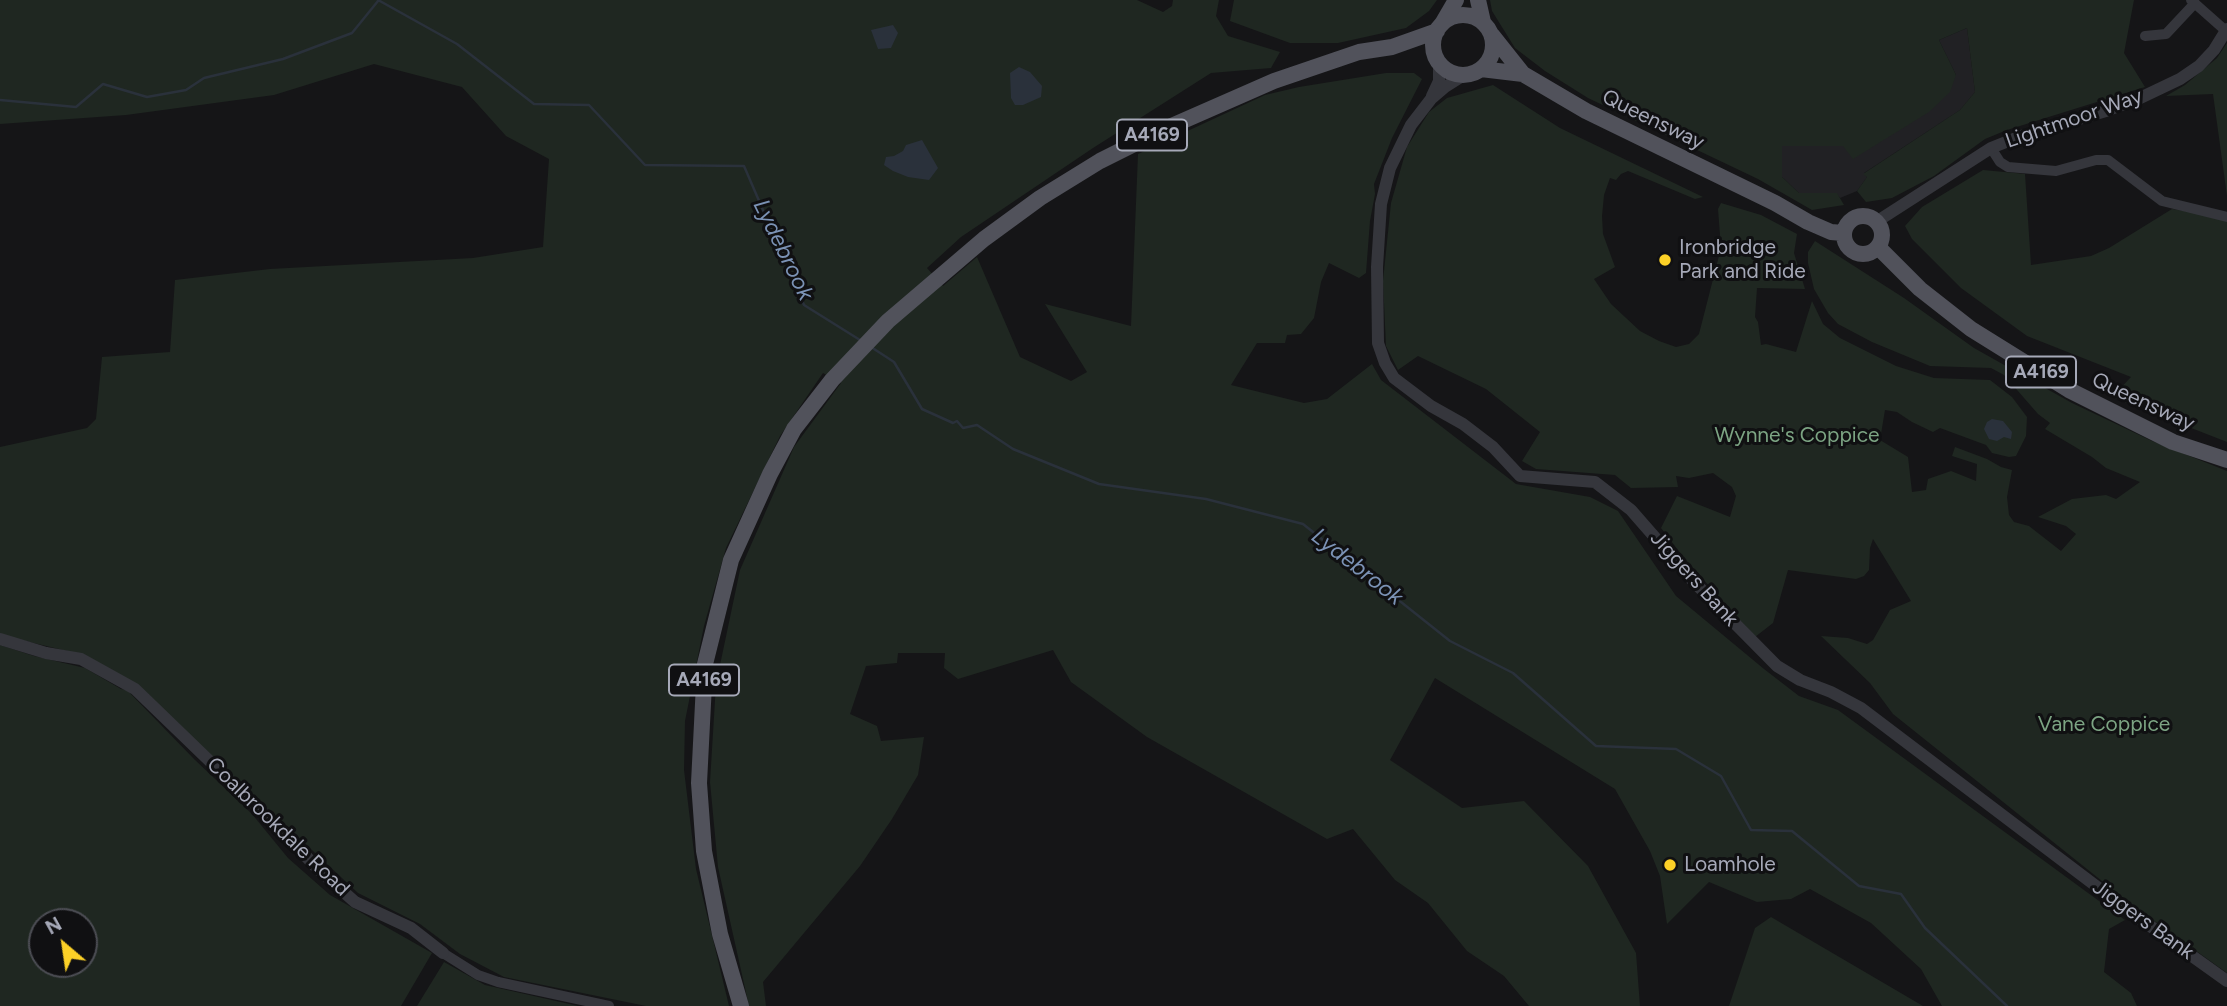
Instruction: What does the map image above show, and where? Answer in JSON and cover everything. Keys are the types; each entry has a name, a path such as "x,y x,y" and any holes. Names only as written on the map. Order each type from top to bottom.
{"main road":[{"path":"1456,0 1440,27 1434,47 1437,59 1446,70 1465,75 1481,69 1492,54 1478,0"},
{"path":"1440,27 1458,16 1467,16 1487,29"},
{"name":"A4169","path":"1392,47 1440,27"},
{"name":"Queensway","path":"1487,29 1523,74 1586,111 1775,203 1808,222 1831,232 1843,233"},
{"name":"A4169","path":"741,1006 720,934 704,850 699,783 705,664 725,581 747,522 794,429 832,380 888,321 938,277 1040,198 1100,161 1160,131 1274,81 1359,52 1392,47 1418,49 1437,59"},
{"name":"Queensway","path":"1481,69 1523,74"},
{"path":"1857,217 1867,217 1876,222 1882,231 1878,247 1868,254 1855,254 1846,245 1843,233 1848,223 1857,217"},
{"name":"Queensway","path":"1878,247 1920,289 1971,329 2069,390 2173,442 2227,460"}],"street":[{"path":"2145,36 2166,34 2193,2 2227,30"},
{"name":"Lightmoor Way","path":"1876,222 1991,148 2021,136 2117,107 2180,79 2199,66 2227,30"},
{"name":"Jiggers Bank","path":"1431,99 1438,81 1437,59"},
{"name":"Jiggers Bank","path":"1465,75 1431,99 1411,125 1390,168 1381,204 1377,267 1378,343 1394,378 1430,406 1463,424 1493,447 1520,477 1595,482 1631,510 1693,581 1777,666 1800,680 1861,708 2124,908 2227,981"},
{"path":"1991,148 2000,162 2008,167 2056,171 2096,160 2108,160 2162,201 2227,217"},
{"name":"Coalbrookdale Road","path":"0,639 46,653 81,659 135,689 355,902 411,929 478,975 498,982 609,1006"}],"shaded area":[{"path":"893,25 898,33 891,48 878,49 871,30"},
{"path":"1967,28 1975,92 1960,110 1864,173 1867,177 1857,191 1840,198 1836,193 1799,193 1782,177 1782,146 1843,146 1956,75 1939,40"},
{"path":"1019,67 1030,72 1042,86 1041,97 1023,105 1015,105 1011,98 1010,73"},
{"path":"922,140 938,168 929,180 908,177 884,165 886,157 894,156 903,151 906,145"},
{"path":"1992,419 2003,421 2012,432 2011,439 1989,439 1984,429"}],"green space":[{"path":"0,0 1137,0 1163,12 1172,6 1173,0 1219,0 1216,16 1228,36 1280,52 1271,68 1211,73 961,237 927,268 943,286 977,257 1020,357 1071,381 1087,372 1045,304 1131,326 1138,154 1265,95 1386,73 1414,73 1422,79 1392,138 1374,184 1366,273 1359,278 1329,263 1321,282 1314,318 1301,334 1287,335 1285,343 1257,343 1231,385 1304,403 1327,399 1372,364 1381,380 1516,484 1590,497 1618,511 1676,596 1764,669 1799,696 1838,710 2125,920 2109,929 2104,972 2131,993 2137,1006 1942,1006 1921,969 1871,923 1810,889 1791,899 1757,902 1709,882 1667,924 1660,876 1650,851 1615,789 1435,678 1390,760 1462,808 1524,801 1588,866 1636,953 1640,1006 1529,1006 1504,976 1467,951 1428,903 1395,880 1353,829 1327,839 1147,737 1071,682 1053,650 958,679 944,668 945,653 898,653 897,663 866,666 850,714 877,726 881,741 924,737 918,775 860,866 763,982 766,1006 749,1006 718,867 710,782 716,684 740,570 794,447 841,383 823,373 780,436 726,548 704,626 685,721 684,770 696,869 729,1006 646,1006 504,977 460,954 420,924 358,893 179,726 80,654 0,635 0,447 87,428 96,419 102,357 170,352 175,280 270,269 473,258 543,247 549,159 506,136 462,87 374,64 274,95 126,115 0,124"},
{"path":"1234,0 1437,0 1429,11 1406,28 1338,43 1290,43 1230,21"},
{"path":"1490,0 2134,0 2124,53 2145,87 1985,139 1934,176 1892,198 1866,202 1857,191 1867,177 1863,174 1960,110 1975,92 1967,28 1939,40 1956,75 1950,92 1929,112 1853,159 1843,146 1782,146 1782,177 1799,193 1837,193 1844,205 1812,210 1758,179 1588,98 1545,71 1515,48 1492,11"},
{"path":"2227,43 2227,196 2213,94 2166,96 2185,85 2217,58"},
{"path":"1493,85 1560,128 1703,197 1695,199 1628,171 1616,180 1610,178 1604,195 1603,234 1615,267 1594,279 1611,304 1640,331 1676,347 1689,344 1699,334 1721,248 1718,209 1721,203 1761,215 1797,234 1794,253 1805,289 1757,288 1755,317 1761,345 1796,352 1812,301 1823,324 1840,338 1896,366 1934,378 1990,380 2012,397 2027,417 2026,436 2016,456 2009,457 1992,453 1986,445 1940,428 1933,432 1897,412 1885,410 1880,440 1908,457 1912,492 1926,490 1928,479 1951,471 1976,481 1977,464 1952,456 1955,447 1987,459 2012,470 2007,497 2009,515 2014,522 2029,526 2061,551 2076,534 2066,526 2038,517 2072,499 2106,495 2116,499 2140,482 2106,468 2045,429 2050,423 2038,414 2004,375 1991,368 1930,366 1872,342 1838,324 1814,289 1808,252 1815,241 1904,298 1974,348 2072,403 2152,441 2227,471 2227,973 2132,905 1893,714 1870,683 1821,636 1848,638 1867,644 1873,640 1890,610 1911,601 1873,539 1869,570 1856,579 1788,570 1773,623 1755,637 1661,528 1677,496 1730,517 1736,496 1732,487 1713,473 1689,478 1676,476 1678,487 1631,488 1615,475 1536,469 1522,461 1540,432 1486,389 1418,356 1398,370 1386,346 1383,281 1391,203 1407,147 1429,112 1447,98"},
{"path":"1983,170 2025,174 2031,265 2091,256 2109,248 2172,209 2227,218 2227,442 2112,397 2131,377 2027,336 1961,288 1912,239 1905,226 1922,207"},
{"path":"0,645 85,668 127,690 252,814 288,858 330,895 432,953 401,1006 0,1006"},
{"path":"1771,917 1923,1006 1729,1006 1755,928"},
{"path":"444,962 485,985 578,1006 417,1006"}],"waterway":[{"name":"Lydebrook","path":"378,0 457,44 534,104 589,105 645,165 744,166 804,305 860,340"},
{"path":"0,100 76,107 103,84 147,97 186,90 204,78 283,59 352,33 378,1"},
{"path":"871,347 894,362 922,409 953,423 957,421 963,428 977,425 1013,449 1099,484 1206,499 1303,524 1450,641 1513,673 1596,746 1676,749 1721,776 1751,830 1792,831 1859,886 1901,894 1925,928 2007,1006"}],"place":[{"name":"Ironbridge Park and Ride","path":"1665,260"},
{"name":"Loamhole","path":"1670,865"}],"park label":[{"name":"Wynne's Coppice","path":"1797,436"},
{"name":"Vane Coppice","path":"2104,725"}]}
